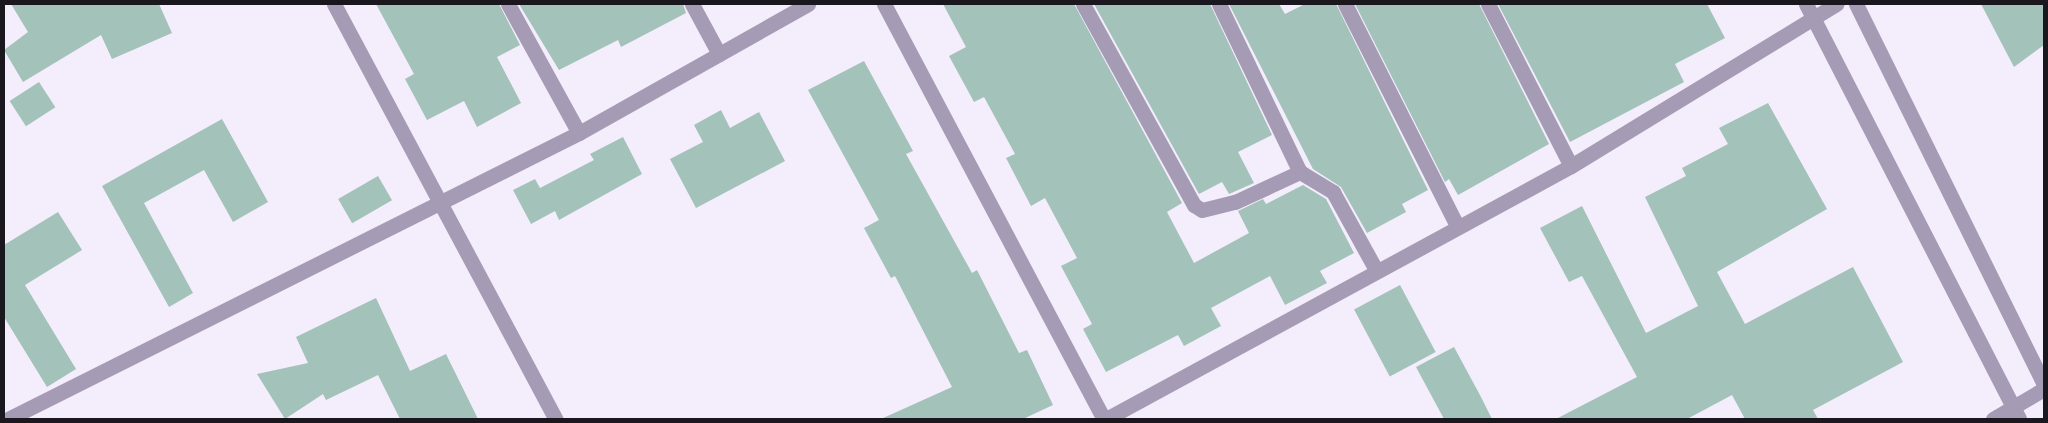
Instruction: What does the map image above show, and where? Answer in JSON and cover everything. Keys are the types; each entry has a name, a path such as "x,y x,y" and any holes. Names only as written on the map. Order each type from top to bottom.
{"street":[{"path":"334,4 442,201 556,419"},
{"path":"508,4 579,133"},
{"path":"692,4 718,54"},
{"path":"8,419 579,133 808,4"},
{"path":"884,4 1105,419 1457,226 1571,166 1836,4"},
{"path":"1083,4 1194,205 1202,210 1235,202 1300,172"},
{"path":"1219,4 1300,172 1332,192 1376,270"},
{"path":"1345,4 1457,226"},
{"path":"1488,4 1571,166"},
{"path":"1806,4 2016,414"},
{"path":"1856,4 2044,384"},
{"path":"1992,419 2016,414 2044,389"}],"building":[{"path":"11,4 159,4 172,33 112,59 101,35 23,82 4,50 28,32"},
{"path":"376,4 499,4 520,45 497,57 521,103 477,127 464,101 427,120 405,79 414,74"},
{"path":"519,4 683,4 686,13 621,47 618,40 559,70"},
{"path":"943,4 1074,4 1182,203 1167,212 1194,263 1249,233 1238,211 1263,199 1266,204 1303,185 1326,199 1354,253 1320,271 1327,283 1285,305 1270,276 1211,308 1221,326 1184,346 1178,335 1106,372 1083,329 1092,324 1061,266 1077,258 1045,198 1031,206 1006,158 1015,154 984,97 974,102 949,56 966,47"},
{"path":"1094,4 1210,4 1272,135 1238,152 1254,183 1229,194 1222,182 1199,194"},
{"path":"1229,4 1279,4 1285,14 1305,4 1336,4 1428,190 1402,204 1406,212 1367,233 1341,187 1313,169"},
{"path":"1355,4 1479,4 1549,144 1458,195 1449,179 1445,182"},
{"path":"1498,4 1707,4 1725,38 1675,64 1684,82 1570,142"},
{"path":"1981,4 2044,4 2044,45 2014,67"},
{"path":"864,61 913,151 906,154 972,273 977,270 1019,353 1027,350 1053,405 1023,419 881,419 952,387 895,276 891,278 864,228 879,220 808,90"},
{"path":"39,82 55,107 26,126 10,101"},
{"path":"1768,103 1827,209 1717,272 1745,324 1853,267 1903,362 1813,410 1818,419 1745,419 1732,395 1687,419 1556,419 1637,377 1582,276 1569,282 1540,228 1582,206 1646,333 1698,306 1645,197 1686,176 1682,168 1728,144 1719,128"},
{"path":"721,110 730,128 759,112 785,161 696,208 670,159 703,142 694,125"},
{"path":"222,119 268,202 233,222 204,170 144,203 193,293 169,307 102,186"},
{"path":"623,137 642,174 559,220 555,211 531,224 513,190 535,179 540,188 594,160 590,154"},
{"path":"378,176 392,200 352,223 338,199"},
{"path":"58,212 82,250 25,285 76,369 47,387 4,317 4,245"},
{"path":"1400,285 1436,352 1390,377 1354,309"},
{"path":"376,298 410,371 446,354 478,419 400,419 378,375 326,400 323,394 285,419 257,374 308,363 296,337"},
{"path":"1454,347 1492,419 1444,419 1416,367"}]}
